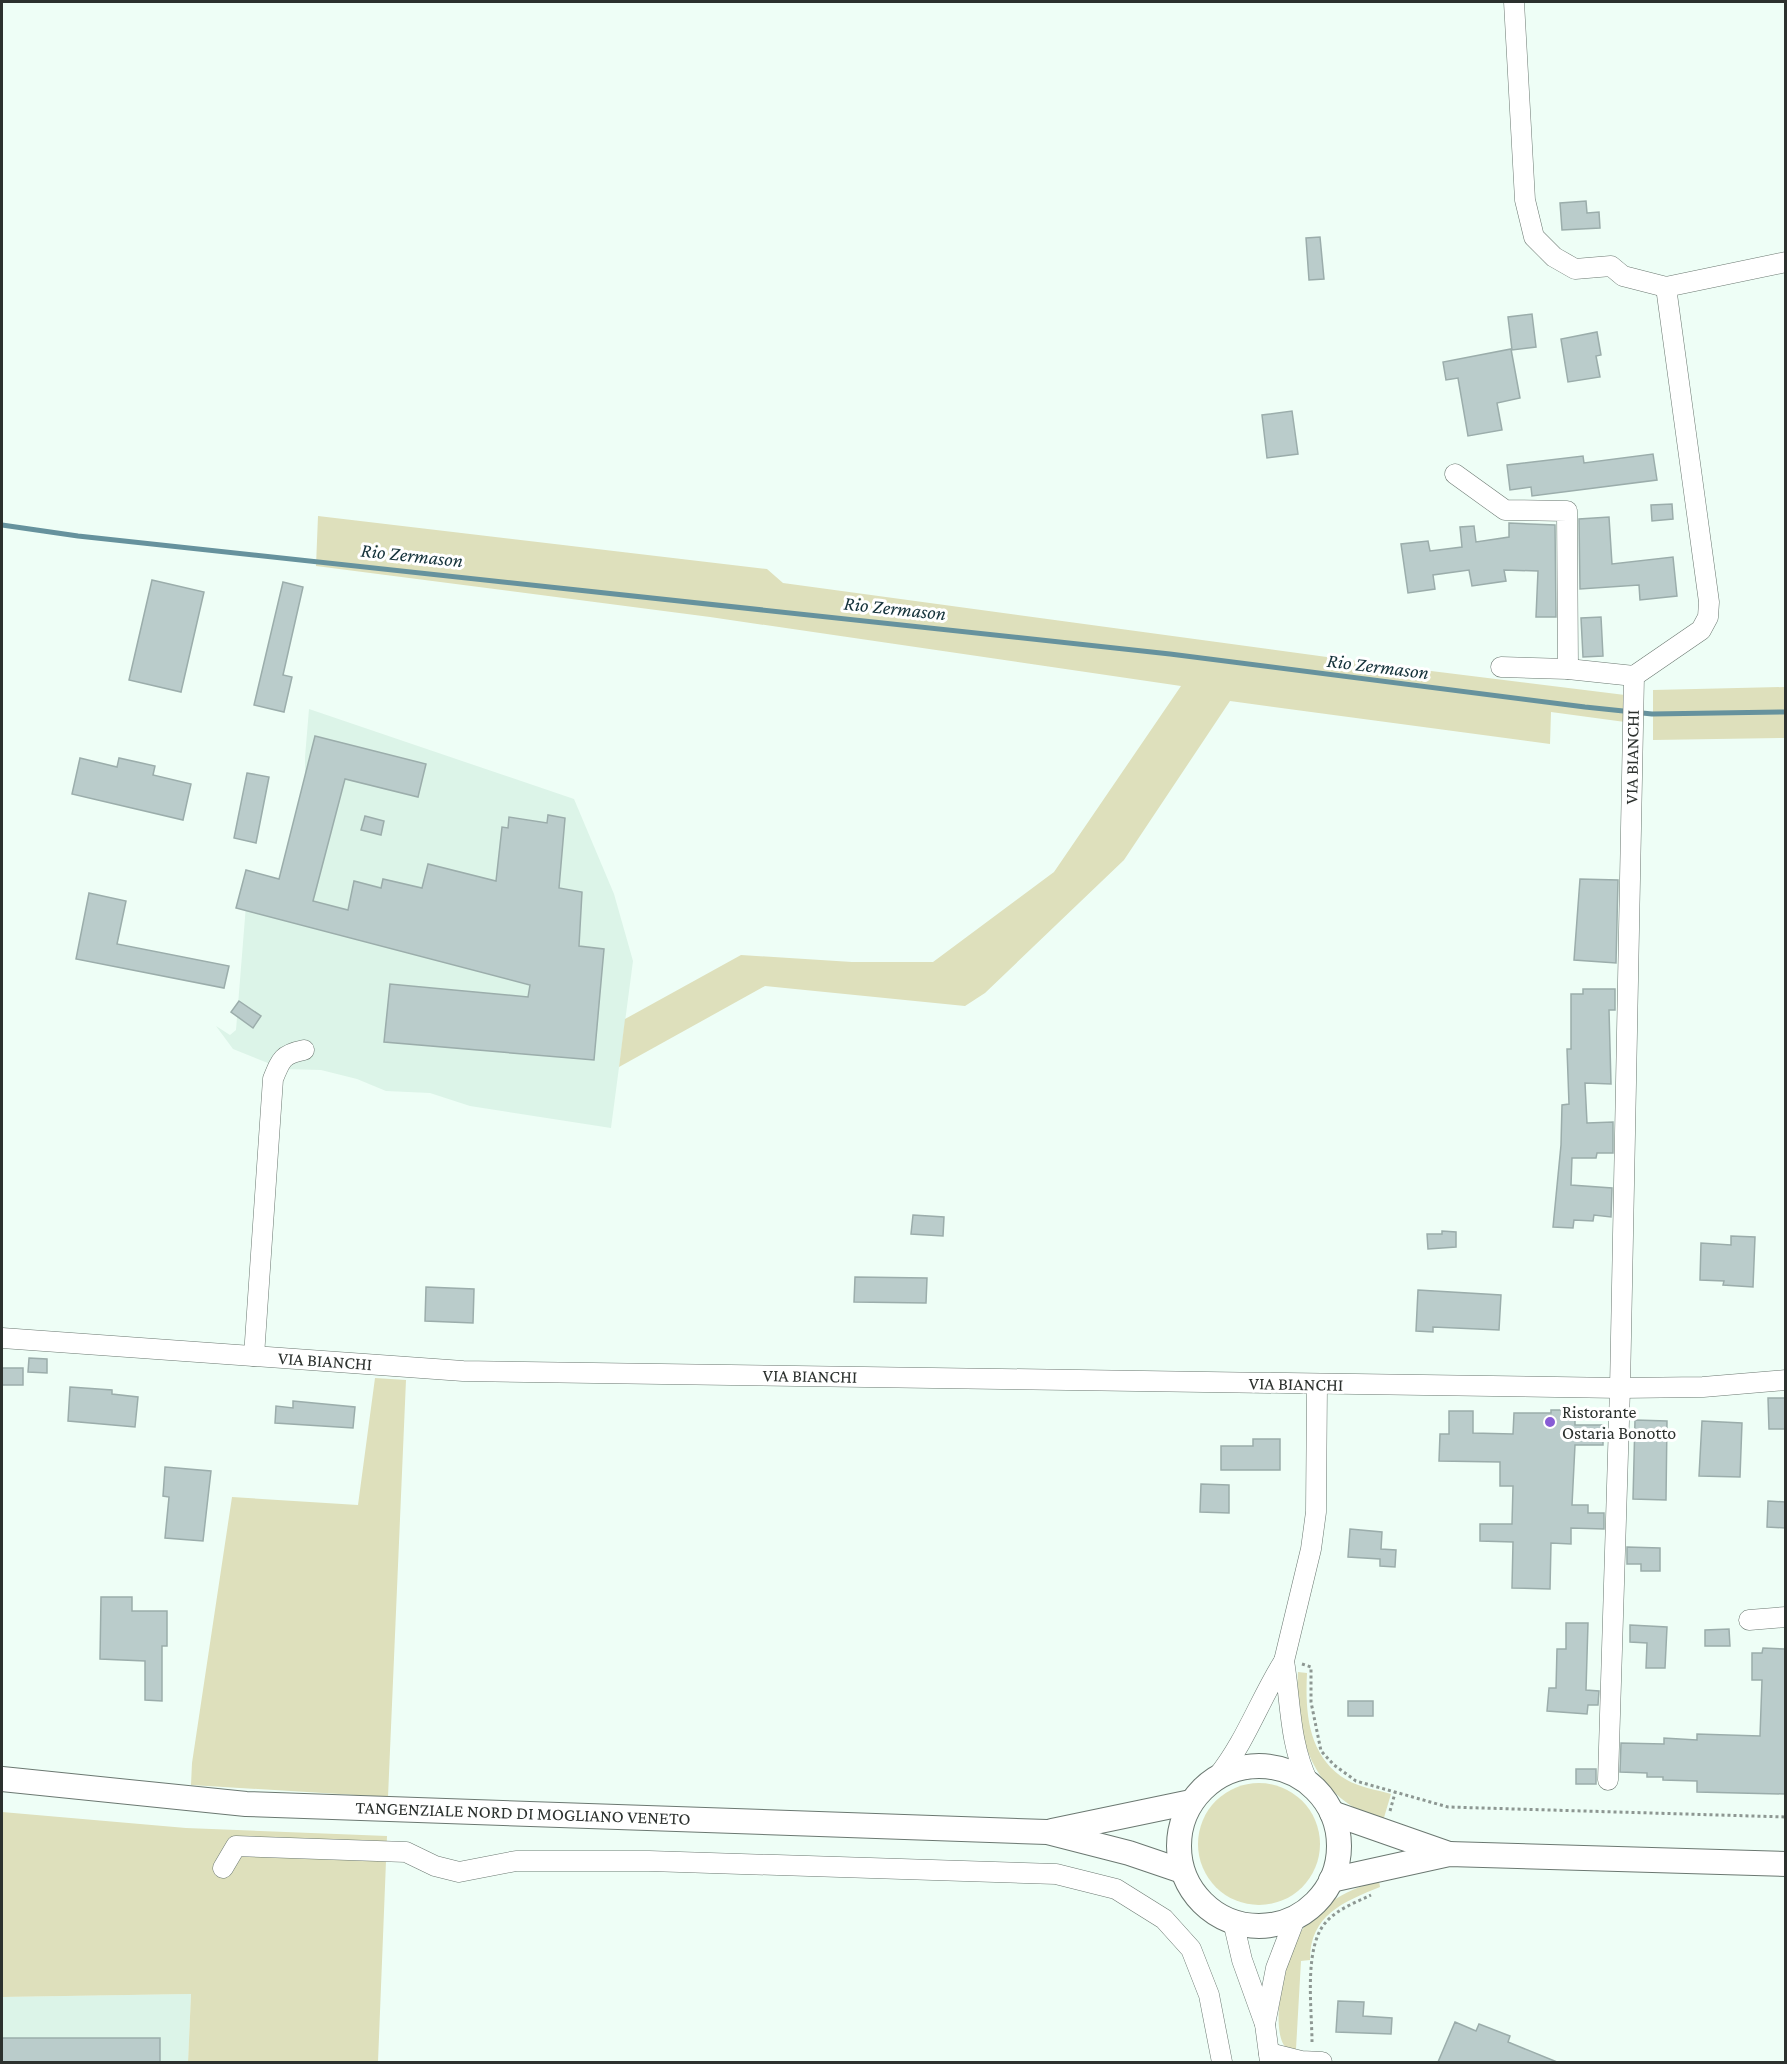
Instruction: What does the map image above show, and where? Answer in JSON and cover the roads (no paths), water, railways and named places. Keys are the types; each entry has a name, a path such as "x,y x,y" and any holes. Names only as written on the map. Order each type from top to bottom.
{"main road":[{"path":"1254,1766 1273,1767 1291,1772 1308,1782 1322,1796 1332,1813 1339,1846 1331,1880 1323,1894 1296,1916 1276,1924 1254,1925 1233,1921 1210,1909 1192,1890 1182,1871 1178,1845 1182,1823 1191,1803 1218,1776 1254,1766"},
{"name":"TANGENZIALE NORD DI MOGLIANO VENETO","path":"2,1779 246,1804 1047,1832"},
{"path":"1047,1832 1191,1803"},
{"path":"1332,1813 1449,1854"},
{"path":"1047,1832 1129,1853 1182,1871"},
{"path":"1331,1880 1449,1854 1785,1864"}],"street":[{"path":"1514,2 1525,200 1534,237 1554,257 1575,269 1611,266 1623,276 1666,287 1785,262"},
{"path":"1501,667 1568,669 1634,684 1701,630 1708,617 1709,602 1666,287"},
{"path":"1455,474 1505,510 1567,511 1568,669"},
{"name":"VIA BIANCHI","path":"1608,1780 1620,1388 1634,684"},
{"path":"254,1356 273,1079 279,1063 289,1053 304,1050"},
{"name":"VIA BIANCHI","path":"2,1338 463,1371 1620,1388 1704,1387 1785,1380"},
{"path":"1218,1776 1238,1750 1267,1688 1284,1661 1292,1635 1311,1549 1316,1512 1317,1384"},
{"path":"1749,1620 1785,1617"},
{"path":"1284,1661 1291,1733 1296,1758 1308,1782"},
{"path":"223,1868 236,1846 406,1852 435,1866 459,1872 516,1861 649,1861 1056,1874 1116,1890 1164,1919 1191,1949 1209,1995 1222,2062"},
{"path":"1265,2024 1276,1968 1296,1916"},
{"path":"1233,1921 1242,1960 1265,2024 1269,2058 1301,2061 1317,2057"}],"waterway":[{"name":"Rio Zermason","path":"2,525 78,536 1170,654 1585,707 1652,714 1786,712"}],"place":[{"name":"Ristorante Ostaria Bonotto","path":"1550,1422"}]}
